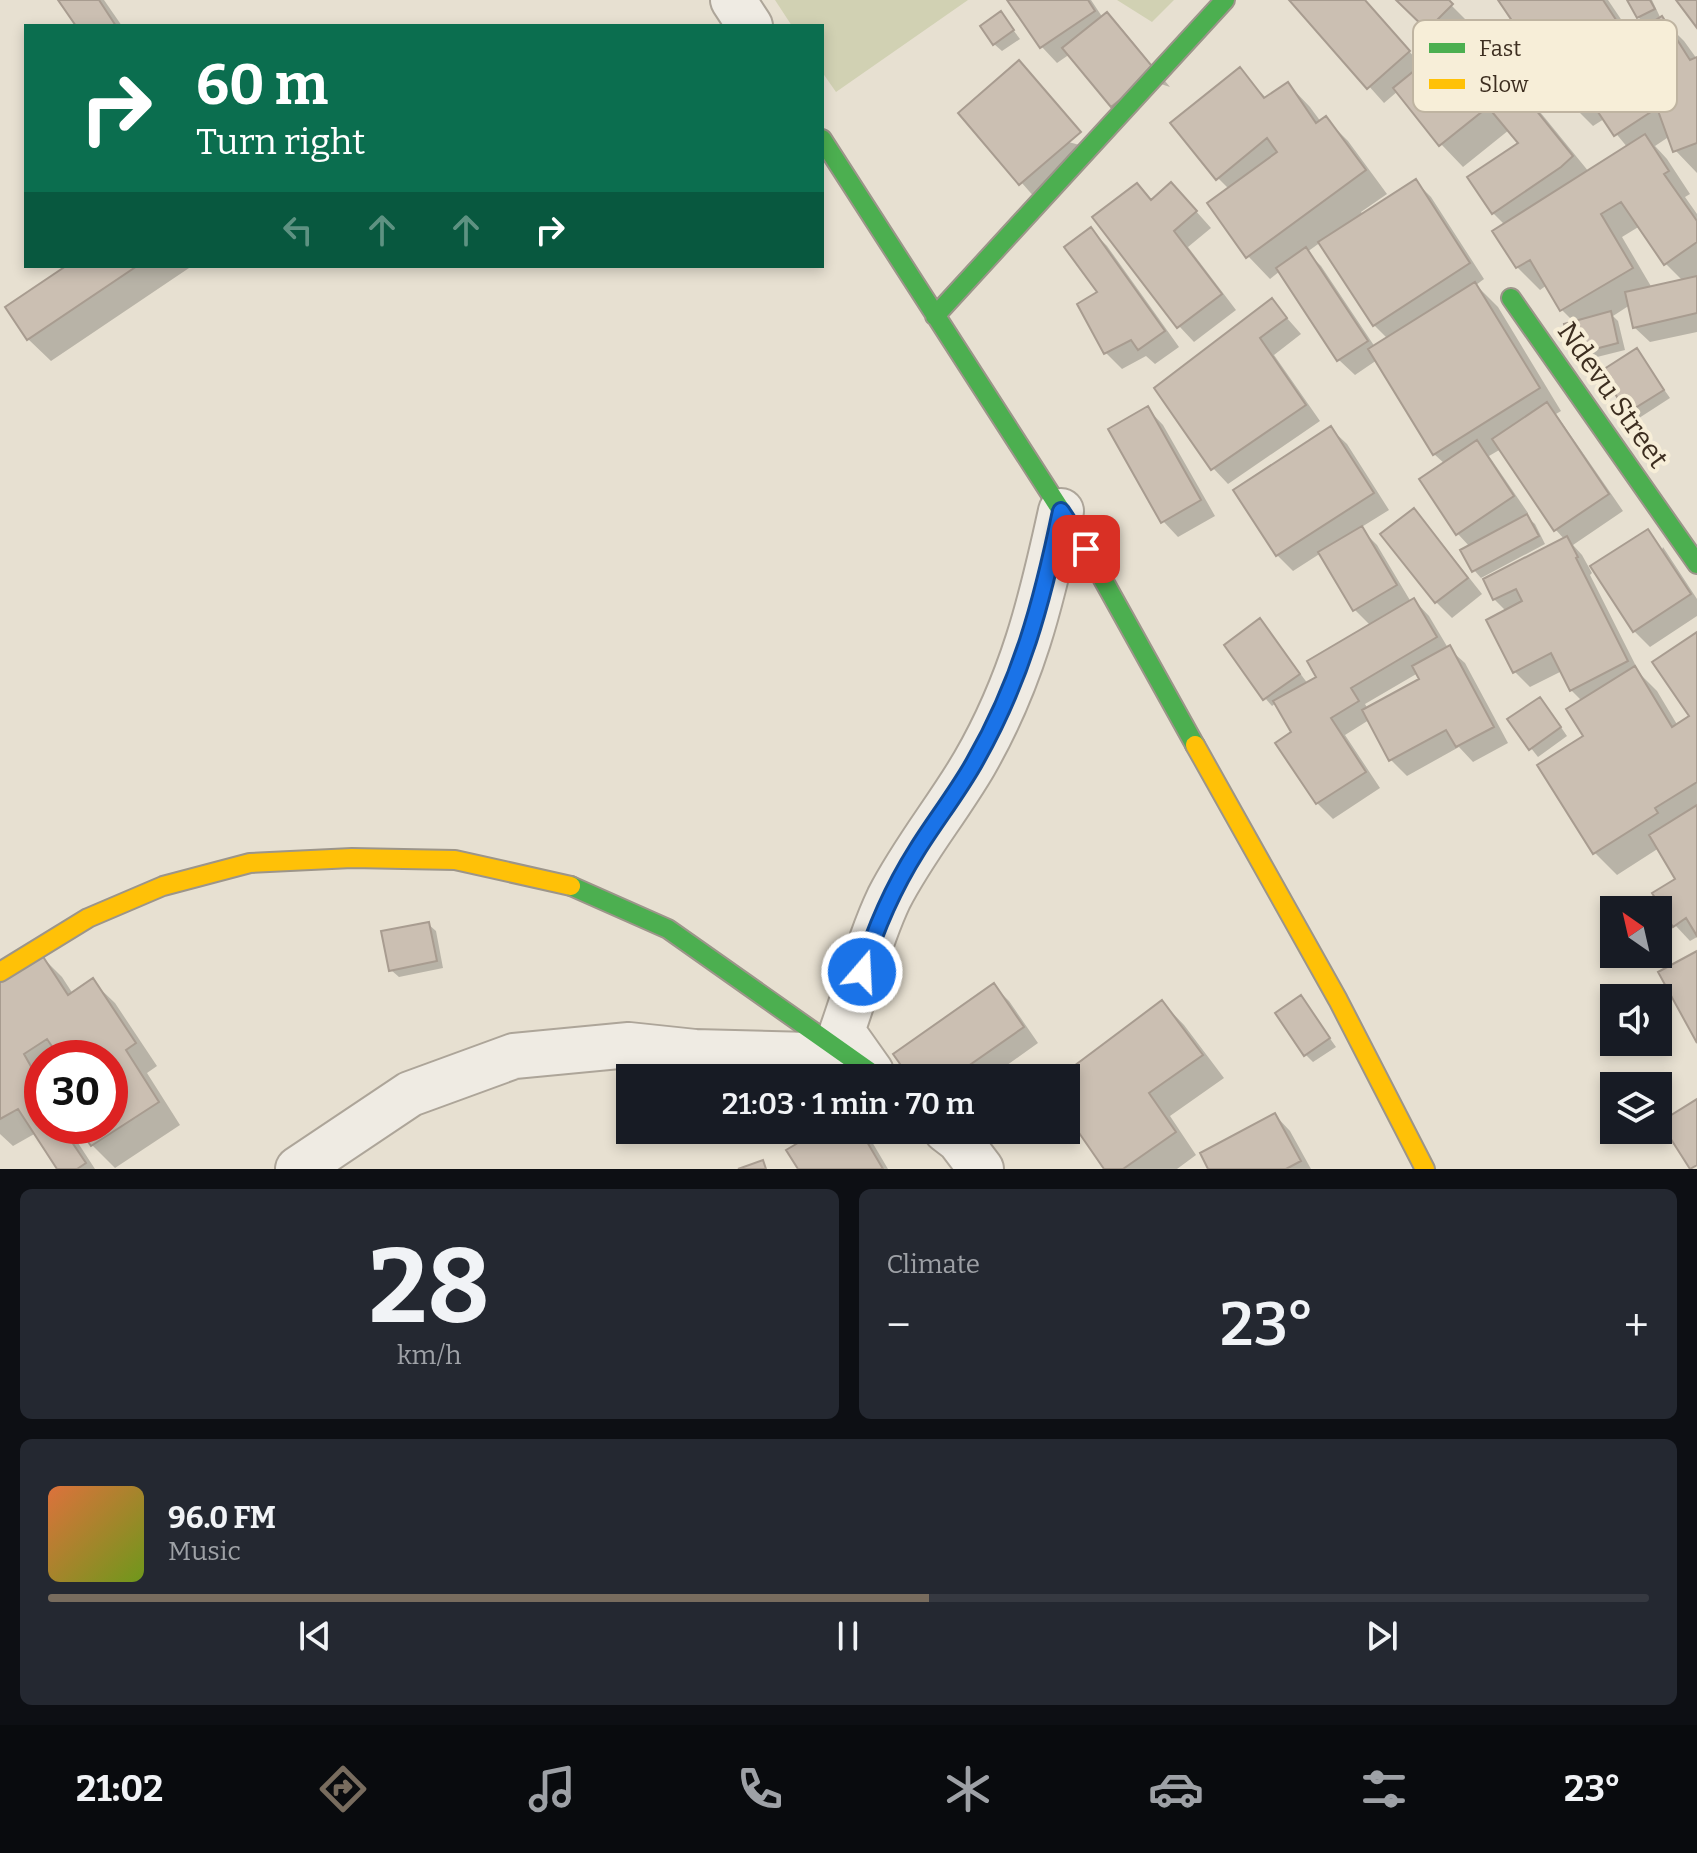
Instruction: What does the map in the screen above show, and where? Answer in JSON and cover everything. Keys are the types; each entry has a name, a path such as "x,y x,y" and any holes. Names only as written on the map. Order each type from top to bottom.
{"street":[{"path":"733,0 749,24"},
{"path":"935,316 1225,0"},
{"path":"824,142 1086,549 1338,1000 1425,1169"},
{"name":"Ndevu Street","path":"1511,298 1697,564"},
{"path":"863,1064 842,1031 868,951 889,900 916,852 973,765 1016,677 1042,601 1061,511"},
{"path":"0,972 88,918 163,886 250,863 352,858 455,860 579,888 668,929 859,1064"},
{"path":"298,1169 410,1094 514,1056 629,1045 816,1064"},
{"path":"962,1144 981,1169"}],"green space":[{"path":"775,0 968,0 836,92 824,75 824,24 791,24"},
{"path":"1117,0 1174,0 1152,22"}],"building":[{"path":"58,0 99,0 115,24 75,24"},
{"path":"1007,0 1088,0 1095,11 1040,48"},
{"path":"1289,0 1365,0 1410,51 1367,89"},
{"path":"1396,0 1449,0 1453,4 1437,20 1417,20"},
{"path":"1498,0 1603,0 1616,20 1512,20"},
{"path":"1627,0 1650,0 1655,9 1637,18"},
{"path":"1676,0 1697,0 1697,28"},
{"path":"1001,11 1014,30 993,45 980,26"},
{"path":"1107,12 1156,71 1111,107 1062,48"},
{"path":"1677,40 1690,60 1697,57 1697,143 1673,152 1658,112 1677,112"},
{"path":"1019,60 1081,132 1019,185 958,113"},
{"path":"1240,67 1264,98 1288,82 1316,123 1326,116 1366,170 1246,258 1207,203 1277,152 1267,138 1216,180 1170,123"},
{"path":"1413,72 1413,112 1482,112 1439,146 1393,88"},
{"path":"1492,112 1538,112 1573,156 1492,214 1467,177 1518,143"},
{"path":"1598,112 1651,112 1614,136"},
{"path":"1645,134 1669,171 1664,174 1697,221 1697,242 1664,265 1621,202 1601,214 1633,268 1560,311 1530,260 1516,268 1492,231"},
{"path":"1416,179 1470,263 1373,326 1318,242"},
{"path":"1171,182 1197,211 1174,231 1222,294 1177,328 1092,217 1137,183 1151,200"},
{"path":"1091,227 1165,331 1138,350 1131,340 1104,354 1077,304 1097,292 1064,247"},
{"path":"1306,247 1368,341 1337,361 1276,268"},
{"path":"63,268 134,268 27,340 5,307"},
{"path":"1697,276 1697,313 1633,328 1625,292"},
{"path":"1475,282 1540,388 1433,455 1368,349"},
{"path":"1272,298 1287,318 1260,338 1306,405 1211,470 1154,388"},
{"path":"1611,311 1618,343 1572,355 1564,324"},
{"path":"1637,348 1664,390 1627,413 1601,371"},
{"path":"1547,402 1609,494 1554,531 1492,439"},
{"path":"1148,406 1201,500 1161,523 1108,429"},
{"path":"1331,426 1374,493 1276,556 1233,490"},
{"path":"1477,440 1514,496 1456,535 1419,479"},
{"path":"1414,508 1468,578 1435,603 1380,534"},
{"path":"1527,514 1539,536 1472,572 1460,550"},
{"path":"1362,526 1397,585 1353,611 1318,552"},
{"path":"1648,529 1691,594 1633,632 1590,566"},
{"path":"1567,536 1628,661 1570,691 1551,653 1513,673 1486,620 1522,601 1516,589 1493,600 1483,579"},
{"path":"1414,598 1437,637 1351,688 1359,701 1331,718 1366,772 1316,804 1275,743 1291,732 1273,701 1316,677 1307,661"},
{"path":"1260,618 1300,674 1263,700 1224,645"},
{"path":"1697,632 1697,782 1655,808 1658,813 1593,854 1537,765 1583,736 1566,709 1635,666 1672,727 1689,716 1652,662"},
{"path":"1450,645 1494,727 1456,747 1446,730 1389,761 1362,710 1419,679 1412,666"},
{"path":"1540,697 1561,727 1529,750 1507,719"},
{"path":"1697,805 1697,936 1686,918 1673,927 1672,896 1654,896 1652,893 1675,879 1649,835"},
{"path":"429,922 437,961 389,971 381,931"},
{"path":"1697,951 1697,1043 1672,997 1672,984 1665,984 1658,972 1672,968 1672,964"},
{"path":"40,952 68,995 93,978 136,1043 128,1049 128,1040 24,1040 24,1118 18,1109 0,1119 0,978"},
{"path":"994,983 1024,1027 971,1064 900,1064 893,1054"},
{"path":"1301,995 1330,1038 1304,1056 1275,1013"},
{"path":"1162,1000 1203,1055 1149,1093 1176,1132 1123,1169 1104,1169 1080,1134 1080,1064 1077,1064"},
{"path":"128,1053 159,1102 128,1122"},
{"path":"1697,1099 1697,1165 1690,1169 1672,1141 1672,1115"},
{"path":"1275,1113 1301,1161 1286,1169 1208,1169 1200,1153"},
{"path":"41,1144 73,1144 86,1163 77,1169 57,1169"},
{"path":"796,1144 868,1144 883,1169 798,1169 786,1150"},
{"path":"763,1160 766,1169 738,1169"}],"traffic: fast":[{"path":"935,316 1225,0"},
{"path":"824,142 1086,549 1195,745"},
{"path":"1511,298 1697,564"},
{"path":"571,886 668,929 859,1064"}],"traffic: slow":[{"path":"1195,745 1338,1000 1425,1169"},
{"path":"0,972 88,918 163,886 250,863 352,858 455,860 571,886"}],"route":[{"path":"862,972 889,900 916,852 973,765 1022,665 1042,601 1061,511 1086,549"}]}
